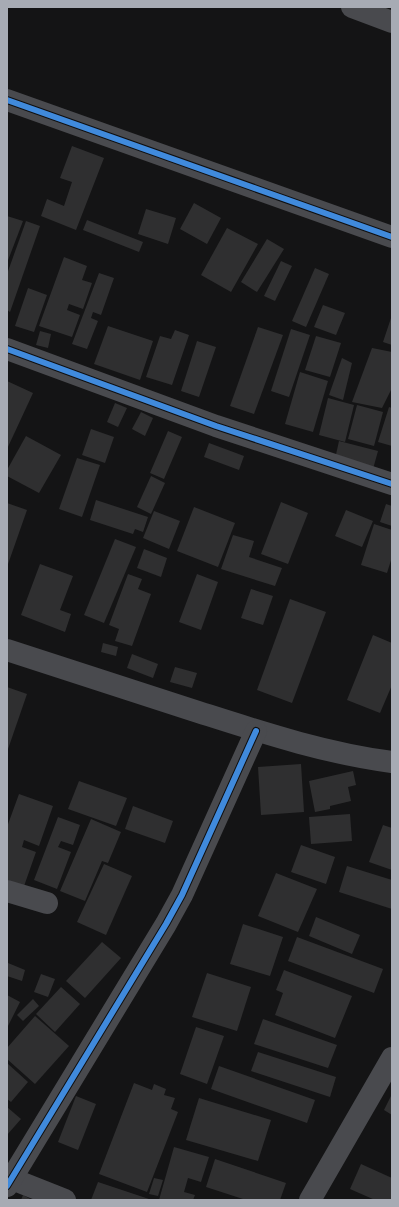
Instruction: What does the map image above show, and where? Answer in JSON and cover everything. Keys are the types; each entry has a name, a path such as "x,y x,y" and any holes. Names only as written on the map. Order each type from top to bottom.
{"street":[{"path":"352,7 392,22"},
{"path":"7,100 392,237"},
{"path":"7,349 216,426 392,484"},
{"path":"7,650 256,731 324,750 392,762"},
{"path":"65,1200 9,1180 166,924 182,895 256,731"},
{"path":"7,891 47,903"},
{"path":"310,1200 392,1058"}],"building":[{"path":"72,146 104,158 76,230 41,216 47,199 64,206 72,182 60,178"},
{"path":"194,203 221,218 207,244 180,229"},
{"path":"146,209 176,218 168,244 138,234"},
{"path":"7,216 23,221 7,263"},
{"path":"87,220 143,242 139,252 83,230"},
{"path":"26,221 40,226 10,312 7,310 7,274"},
{"path":"227,228 258,244 231,292 201,275"},
{"path":"267,239 284,249 257,292 241,282"},
{"path":"64,257 87,266 82,280 92,283 83,309 69,304 67,310 80,315 72,337 39,326"},
{"path":"281,261 292,266 275,301 264,296"},
{"path":"315,268 329,274 306,327 292,321"},
{"path":"99,273 114,278 101,315 93,312 91,318 98,321 87,349 72,344"},
{"path":"28,288 47,295 34,332 15,326"},
{"path":"323,305 345,313 336,335 314,327"},
{"path":"392,315 392,345 383,342"},
{"path":"108,326 153,341 140,380 94,364"},
{"path":"258,327 283,335 254,414 230,406"},
{"path":"291,329 310,335 289,397 271,391"},
{"path":"175,330 189,335 172,385 146,377 160,336 171,339"},
{"path":"40,331 51,334 48,348 36,345"},
{"path":"316,336 341,343 330,377 305,370"},
{"path":"197,341 216,347 199,397 181,391"},
{"path":"372,348 392,352 392,388 382,408 352,402"},
{"path":"342,358 352,363 343,400 329,395"},
{"path":"300,372 328,381 313,432 285,424"},
{"path":"7,381 33,393 7,449"},
{"path":"328,398 354,405 345,442 319,435"},
{"path":"115,403 127,408 118,427 107,422"},
{"path":"357,405 383,412 374,446 348,439"},
{"path":"389,407 392,408 392,446 378,442"},
{"path":"141,412 153,418 145,436 132,429"},
{"path":"91,429 114,437 105,463 82,455"},
{"path":"168,431 182,437 164,479 150,473"},
{"path":"26,436 61,455 39,493 7,476 7,470"},
{"path":"339,441 378,451 373,469 335,459"},
{"path":"209,443 244,456 239,470 204,457"},
{"path":"77,458 100,465 82,517 59,509"},
{"path":"151,476 165,483 151,514 137,507"},
{"path":"96,500 148,517 143,532 135,529 133,534 90,520"},
{"path":"281,502 308,513 288,564 261,554"},
{"path":"7,503 27,510 7,567"},
{"path":"386,504 392,506 392,526 380,522"},
{"path":"194,507 235,523 218,567 177,551"},
{"path":"346,510 373,521 362,547 335,536"},
{"path":"154,511 180,521 169,549 143,538"},
{"path":"374,524 392,530 392,557 387,573 361,565"},
{"path":"233,535 254,541 249,557 282,568 275,586 221,569"},
{"path":"115,539 136,547 104,623 84,615"},
{"path":"144,549 167,558 161,577 137,568"},
{"path":"40,564 73,576 60,610 71,614 65,632 21,615"},
{"path":"128,574 142,579 138,589 151,594 132,646 115,641 119,629 109,625"},
{"path":"197,574 218,582 201,630 179,622"},
{"path":"251,589 273,596 263,625 241,618"},
{"path":"290,599 326,612 292,703 257,690"},
{"path":"373,635 392,643 392,685 380,713 347,700"},
{"path":"103,643 118,647 116,656 101,652"},
{"path":"132,654 158,664 153,678 127,668"},
{"path":"175,667 197,673 192,688 170,682"},
{"path":"7,687 27,694 7,752"},
{"path":"301,764 304,812 261,815 258,767"},
{"path":"353,771 356,785 348,787 351,801 330,806 330,809 315,812 309,781"},
{"path":"79,781 127,798 116,826 68,809"},
{"path":"19,794 53,806 39,846 24,840 22,847 36,852 23,889 7,883 7,827"},
{"path":"133,806 173,821 165,843 125,829"},
{"path":"350,814 352,841 311,844 309,817"},
{"path":"58,817 80,825 73,845 61,841 58,847 71,852 57,889 34,880"},
{"path":"91,819 121,832 108,863 102,861 85,901 60,891"},
{"path":"383,825 392,828 392,870 369,862"},
{"path":"301,845 335,857 326,884 291,872"},
{"path":"104,864 132,876 106,935 77,922"},
{"path":"347,866 392,880 392,909 339,892"},
{"path":"276,873 317,889 298,932 258,916"},
{"path":"316,917 360,935 352,954 309,936"},
{"path":"243,924 283,937 270,976 230,964"},
{"path":"297,937 383,969 374,993 288,961"},
{"path":"102,942 121,958 85,998 66,981"},
{"path":"8,963 25,970 22,981 7,976"},
{"path":"284,970 352,996 335,1038 275,1015 283,993 276,990"},
{"path":"207,973 251,987 237,1031 192,1017"},
{"path":"41,974 55,979 48,997 34,992"},
{"path":"61,987 80,1004 55,1032 36,1014"},
{"path":"7,995 20,1002 7,1028"},
{"path":"33,999 39,1006 23,1021 17,1015"},
{"path":"35,1016 69,1046 35,1084 7,1059 7,1048"},
{"path":"263,1019 337,1045 328,1068 254,1044"},
{"path":"196,1027 224,1036 207,1084 180,1074"},
{"path":"258,1052 336,1077 330,1097 251,1071"},
{"path":"7,1063 28,1082 11,1102 7,1099"},
{"path":"219,1066 315,1100 307,1123 211,1089"},
{"path":"134,1083 152,1090 154,1084 166,1089 164,1095 175,1098 171,1109 178,1112 147,1192 99,1174"},
{"path":"392,1094 392,1115 384,1110"},
{"path":"76,1096 96,1104 78,1150 58,1142"},
{"path":"199,1098 271,1120 258,1161 186,1140"},
{"path":"7,1107 21,1119 7,1135"},
{"path":"174,1147 209,1157 201,1182 188,1178 184,1192 195,1195 193,1200 159,1200"},
{"path":"215,1159 286,1183 280,1200 246,1200 206,1187"},
{"path":"361,1164 392,1178 392,1200 375,1200 350,1189"},
{"path":"154,1178 163,1180 158,1196 149,1194"},
{"path":"98,1182 152,1200 91,1200"},
{"path":"23,1195 32,1200 21,1200"}],"cycle path":[{"path":"7,100 392,237"},
{"path":"7,349 216,426 392,484"},
{"path":"7,1186 166,924 182,895 256,731"}]}
